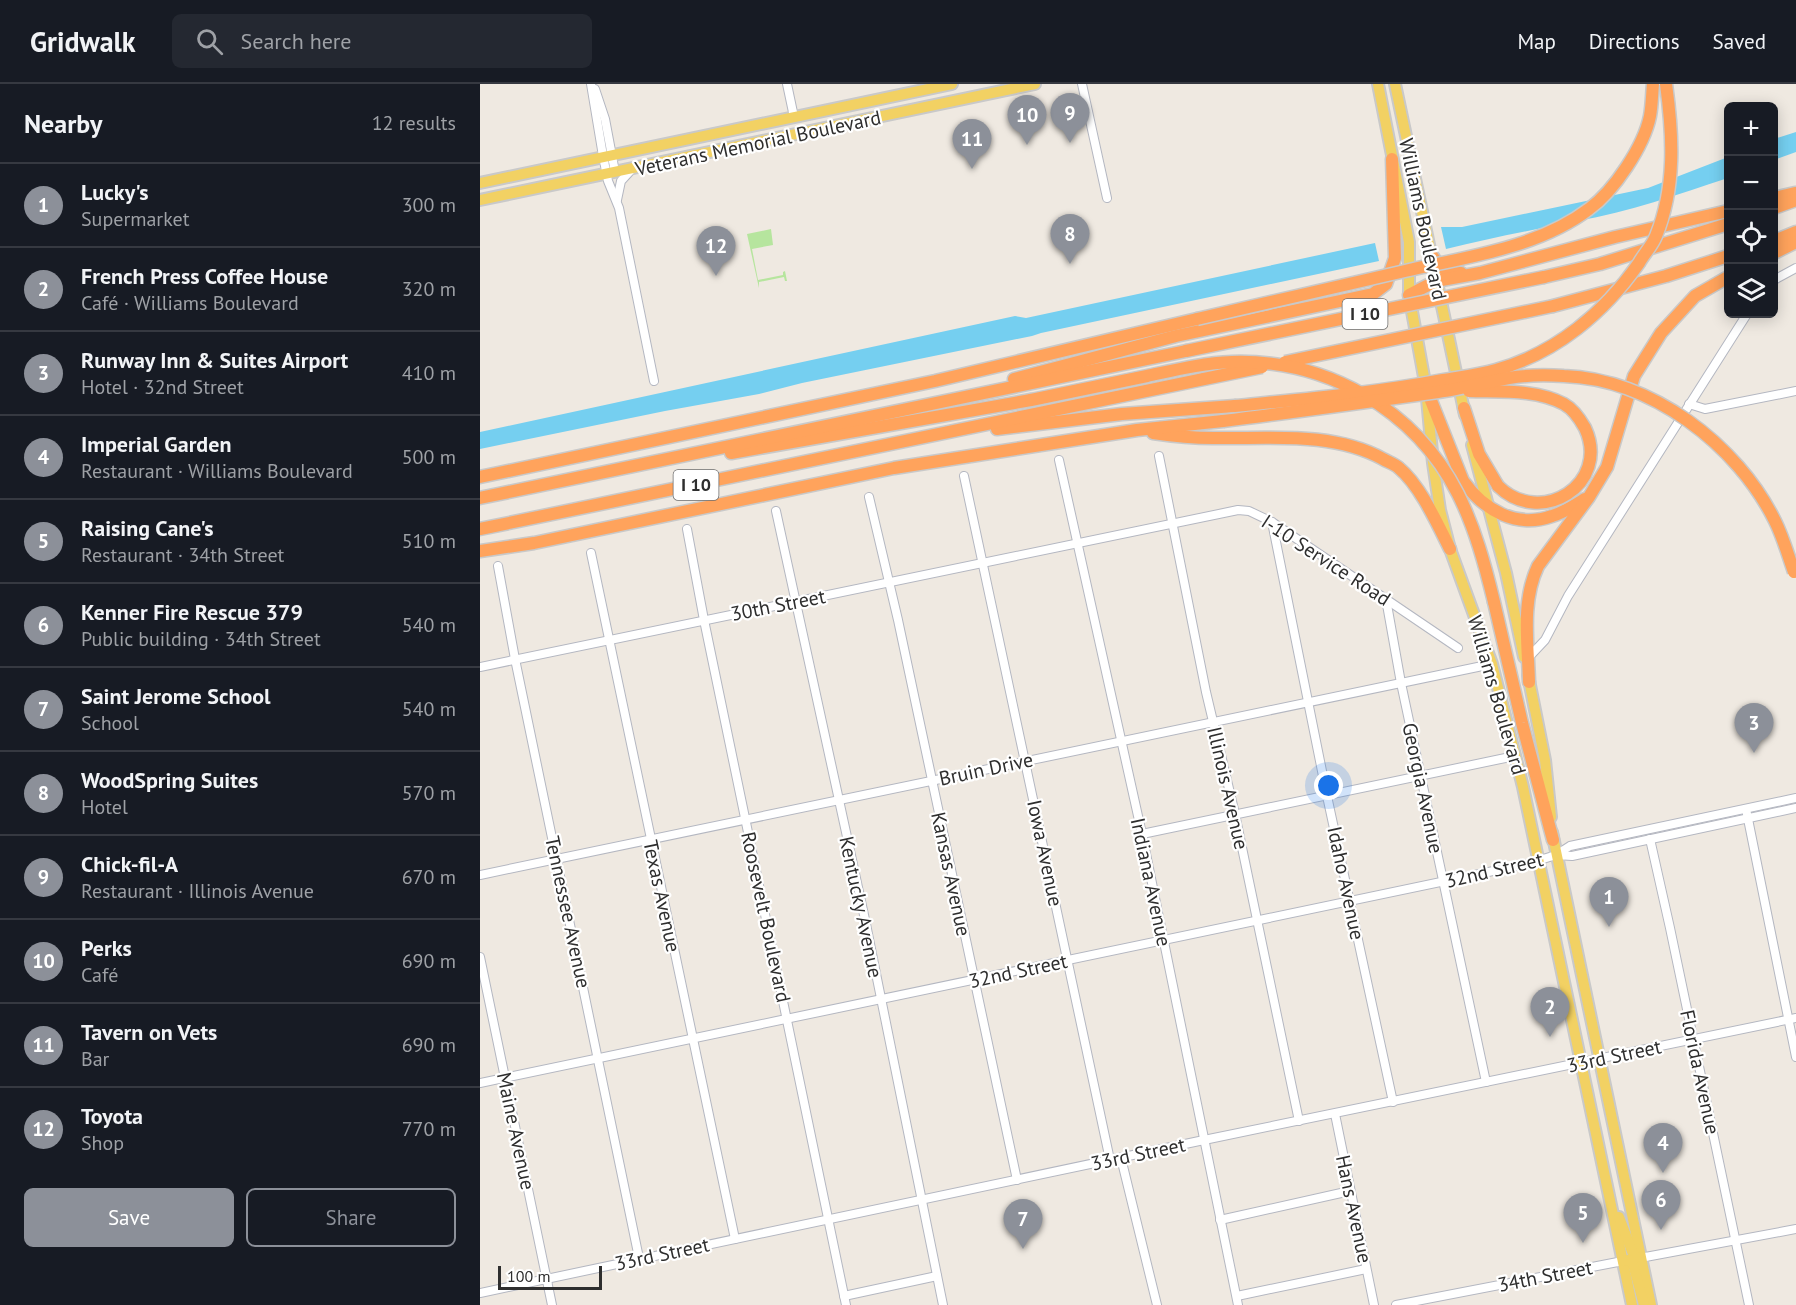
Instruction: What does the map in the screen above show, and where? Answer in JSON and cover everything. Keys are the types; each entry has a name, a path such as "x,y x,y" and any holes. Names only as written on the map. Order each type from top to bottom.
{"highway":[{"path":"480,477 923,384 1533,240 1563,227 1600,200 1613,186 1634,155 1650,118 1653,84"},
{"path":"912,440 1122,414 1235,406 1387,391 1496,370 1529,358 1586,323 1628,279 1656,238 1666,205 1672,168 1672,126 1666,84"},
{"path":"938,402 1033,373 1176,336 1373,294 1386,284 1395,258 1392,159"},
{"path":"1778,197 1796,192"},
{"path":"1778,206 1796,200"},
{"path":"1409,295 1436,282 1724,212"},
{"name":"I 10","path":"480,498 1544,277 1600,264 1724,225"},
{"path":"1778,239 1796,232"},
{"path":"1778,251 1796,242"},
{"path":"1433,257 1440,268 1449,272 1480,273"},
{"name":"I 10","path":"480,530 1553,306 1666,276 1724,257"},
{"path":"1529,682 1527,606 1532,578 1538,566 1589,497 1607,467 1634,376 1660,333 1695,296 1724,279"},
{"path":"493,496 1031,400 1197,365 1261,362 1312,371 1348,385 1376,401 1422,442 1449,478 1467,514 1481,553 1553,840"},
{"path":"480,551 534,543 894,468 1137,430 1450,391 1511,378 1565,376 1603,382 1633,392 1666,407 1702,431 1738,465 1760,494 1776,522 1795,576"},
{"path":"1426,388 1463,481 1488,507 1514,520 1538,520 1553,516 1589,497"},
{"path":"1450,391 1529,394 1549,398 1565,405 1582,423 1591,448 1590,465 1574,489 1565,496 1549,502 1524,502 1513,498 1498,486 1479,454 1464,408"},
{"path":"1137,430 1211,438 1332,441 1372,453 1399,468 1430,511 1450,549"}],"main road":[{"name":"Veterans Memorial Boulevard","path":"483,182 950,84"},
{"path":"898,114 903,107 948,96 950,84"},
{"name":"Veterans Memorial Boulevard","path":"480,200 1035,84"},
{"name":"Williams Boulevard","path":"1378,84 1409,242 1409,295 1426,388 1437,490 1450,549 1492,664 1540,860 1632,1305"},
{"name":"Williams Boulevard","path":"1395,84 1464,408 1506,573 1529,682 1545,760 1553,840 1651,1305"},
{"path":"774,139 774,133 780,125 897,101 911,93"},
{"path":"825,129 824,122 830,115"},
{"path":"674,160 681,153 745,140 752,134 751,126"},
{"path":"643,148 646,165"},
{"path":"480,194 486,191 483,182"},
{"path":"1610,1198 1633,1254 1641,1258"},
{"path":"1623,1261 1629,1260 1633,1264 1644,1305"}],"street":[{"path":"592,84 605,118 607,156 654,381"},
{"path":"787,84 794,117"},
{"path":"1082,84 1107,198"},
{"path":"617,202 621,181 633,168"},
{"path":"1778,277 1796,268"},
{"path":"1528,658 1545,640 1568,596 1744,318"},
{"path":"1689,404 1705,409 1796,391"},
{"name":"Illinois Avenue","path":"1159,456 1213,723 1235,814 1299,1121"},
{"name":"Indiana Avenue","path":"1059,460 1142,834 1238,1305"},
{"name":"Iowa Avenue","path":"964,476 1110,1161"},
{"name":"Kansas Avenue","path":"869,496 1017,1180"},
{"name":"I-10 Service Road","path":"1077,543 1238,510 1249,511 1272,522 1458,648"},
{"name":"Kentucky Avenue","path":"776,511 881,1000 943,1305"},
{"name":"Idaho Avenue","path":"1272,522 1327,795 1393,1102"},
{"name":"Roosevelt Boulevard","path":"687,529 845,1301"},
{"name":"30th Street","path":"480,667 1077,543"},
{"name":"Texas Avenue","path":"591,553 735,1239"},
{"name":"Tennessee Avenue","path":"498,566 515,659 639,1258"},
{"name":"Georgia Avenue","path":"1386,599 1401,683 1486,1082"},
{"name":"Bruin Drive","path":"480,875 1492,664"},
{"path":"1142,834 1515,756"},
{"name":"32nd Street","path":"480,1083 1443,882 1540,860 1556,855 1570,846 1796,798"},
{"path":"1746,808 1792,1019 1796,1057"},
{"name":"32nd Street","path":"1556,855 1572,856 1796,808"},
{"path":"1667,825 1670,835"},
{"name":"Florida Avenue","path":"1650,839 1749,1305"},
{"name":"Maine Avenue","path":"480,957 552,1305"},
{"name":"33rd Street","path":"480,1293 1792,1019"},
{"name":"Hans Avenue","path":"1335,1114 1374,1305"},
{"path":"1121,1158 1157,1305"},
{"path":"1220,1220 1350,1191"},
{"path":"1641,1258 1796,1229"},
{"name":"34th Street","path":"1396,1305 1623,1261"},
{"path":"1237,1296 1366,1269"},
{"path":"845,1301 937,1276"}],"green space":[{"path":"771,229 773,245 752,249 758,280 783,275 785,271 787,281 784,277 759,282 759,288 747,234"}],"water":[{"path":"1796,132 1796,152 1778,159 1778,138"},
{"path":"1724,159 1724,179 1616,213 1446,249 1441,227 1462,227 1648,188"},
{"path":"1375,243 1379,261 759,394 480,449 480,432 1015,316 1026,318"}],"place":[{"name":"Chick-fil-A","path":"1070,143"},
{"name":"Perks","path":"1027,145"},
{"name":"Tavern on Vets","path":"972,169"},
{"name":"WoodSpring Suites","path":"1070,264"},
{"name":"Toyota","path":"716,276"},
{"name":"Runway Inn & Suites Airport","path":"1754,753"},
{"name":"Lucky's","path":"1609,927"},
{"name":"French Press Coffee House","path":"1550,1037"},
{"name":"Imperial Garden","path":"1663,1173"},
{"name":"Kenner Fire Rescue 379","path":"1661,1230"},
{"name":"Raising Cane's","path":"1583,1243"},
{"name":"Saint Jerome School","path":"1023,1249"}]}
